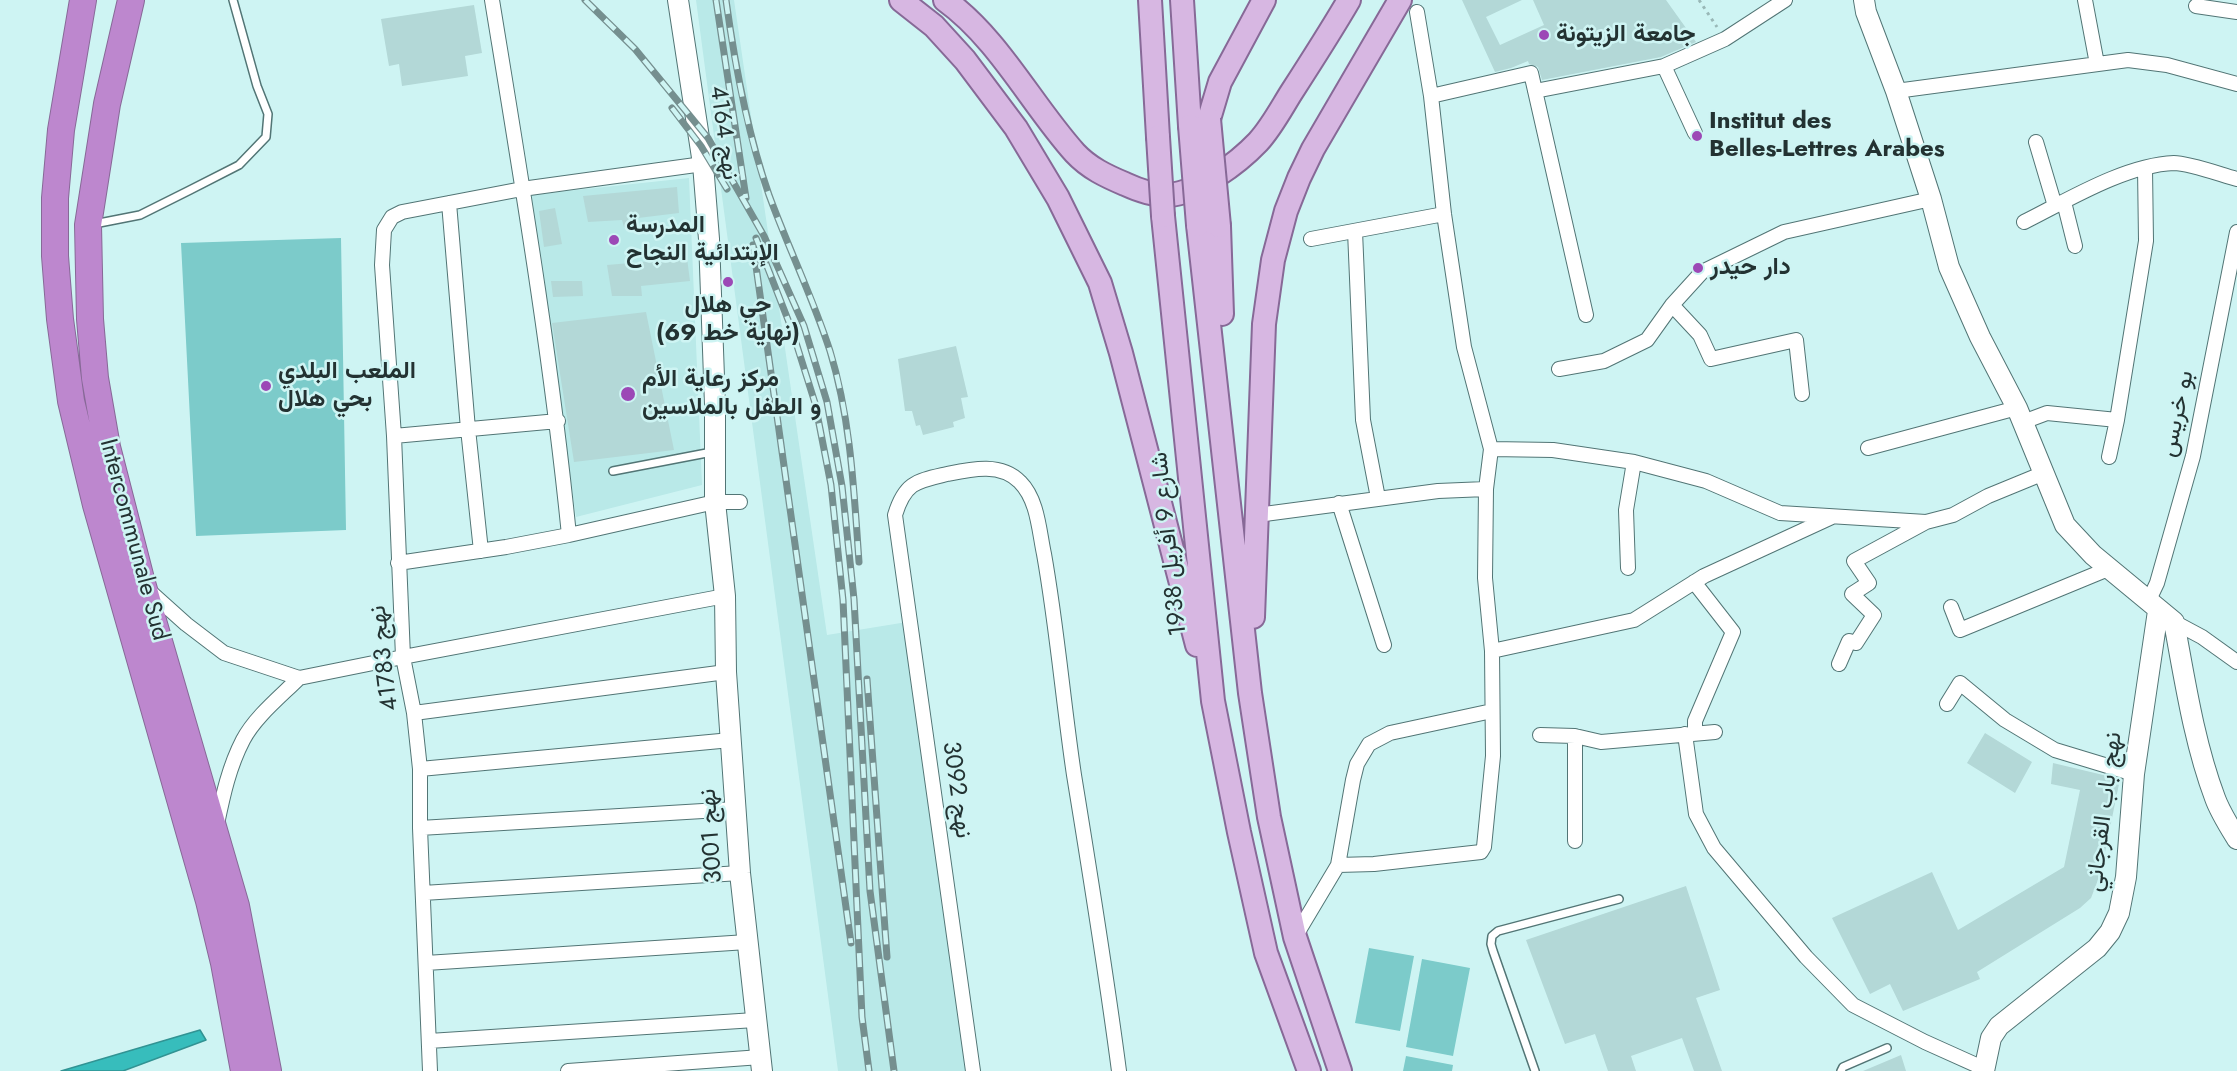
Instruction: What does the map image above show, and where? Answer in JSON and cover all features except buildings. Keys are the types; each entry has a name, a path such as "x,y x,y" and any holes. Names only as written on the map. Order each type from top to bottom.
{"highway":[{"path":"70,0 75,43"},
{"name":"Intercommunale Sud","path":"83,0 61,130 55,198 55,256 60,319 71,401 96,505 209,901 224,963 244,1071"},
{"name":"Intercommunale Sud","path":"131,0 107,104 88,225 90,319 95,378 107,447 141,583 236,906 268,1071"}],"main road":[{"path":"901,0 934,26 965,60 1016,128 1058,198 1100,283 1121,353 1188,616 1213,701"},
{"path":"945,0 956,8 994,48 1077,154 1095,170 1142,192 1168,195 1188,191 1204,184 1257,142 1320,49 1349,0"},
{"name":"شارع 9 أفريل 1938","path":"1150,0 1163,216 1213,701 1266,953 1309,1071"},
{"path":"1182,0 1199,123 1209,225 1226,465 1250,693 1269,817 1295,937 1340,1071"},
{"path":"1243,36 1256,0"},
{"path":"1199,123 1264,0"},
{"path":"1250,693 1264,324 1273,260 1286,211 1313,149 1408,6"}],"street":[{"path":"492,0 558,421 570,535"},
{"name":"نهج 4164","path":"678,0 703,164 709,239 715,502 725,596"},
{"path":"1535,91 1664,66 1725,39 1785,0"},
{"path":"2085,0 2097,64"},
{"path":"1862,4 1896,91 1931,199 1949,267 1980,337 2020,415 2065,525 2108,569 2160,612 2236,660"},
{"path":"1338,865 1374,864 1481,852 1484,848 1493,756 1492,651 1485,578 1486,489 1491,449 1464,347 1444,214 1431,96 1408,6"},
{"path":"2196,6 2237,12"},
{"path":"1896,91 2128,60 2167,65 2237,84"},
{"path":"1664,66 1695,133"},
{"path":"1431,96 1531,73 1586,315"},
{"path":"2036,142 2075,246"},
{"path":"2024,222 2102,182 2145,168 2176,163 2237,179"},
{"path":"481,551 449,203 522,189 703,164"},
{"path":"2109,457 2146,241 2145,168"},
{"path":"1559,369 1604,361 1647,340 1672,305 1702,272 1784,232 1931,199"},
{"name":"نهج 41783","path":"430,1071 420,828 420,769 414,713 403,657 394,436 382,240 387,222 392,217 402,212 449,203"},
{"path":"1311,239 1444,214"},
{"path":"1355,231 1363,420 1378,498"},
{"name":"بو خريس","path":"2160,612 2157,583 2193,456 2237,232"},
{"path":"1672,305 1700,335 1711,359 1796,340 1802,394"},
{"path":"1868,448 2020,415 2047,413 2117,420"},
{"path":"394,436 558,421"},
{"path":"1491,449 1553,450 1634,462 1706,481 1780,513 1926,522"},
{"path":"1628,568 1626,510 1634,462"},
{"name":"نهج 3092","path":"973,1071 895,515 900,499 906,490 918,480 990,468 1008,472 1020,482 1030,495 1036,516 1052,598 1074,773 1103,951 1119,1071"},
{"path":"1839,664 1849,641 1856,643 1874,615 1852,594 1869,583 1854,561 1926,522 1953,515 1988,496 2044,473"},
{"path":"1257,515 1339,502 1438,491 1486,489"},
{"path":"398,563 570,535 715,502 740,502"},
{"path":"1339,502 1384,645"},
{"path":"1492,651 1634,620 1694,582 1736,560 1834,516"},
{"path":"1951,608 1960,630 2108,569"},
{"path":"1694,582 1733,632 1690,733 1696,814 1714,848 1806,957 1853,1005 1984,1070"},
{"path":"141,583 186,624 224,653 299,678 725,596"},
{"name":"نهج 3001","path":"725,596 726,672 740,873 761,1064"},
{"path":"2160,612 2190,707 2215,800 2237,839"},
{"name":"نهج باب القرجاني","path":"1984,1070 1990,1038 1999,1026 2097,948 2110,932 2119,913 2126,877 2134,774 2160,612"},
{"path":"414,713 726,672"},
{"path":"216,832 225,783 244,739 267,709 299,678"},
{"path":"1947,704 1960,683 2005,720 2055,750 2134,774"},
{"path":"1295,937 1338,865 1357,764 1369,744 1390,733 1492,711"},
{"path":"1540,735 1575,736 1601,742 1715,732"},
{"path":"1575,736 1575,841"},
{"path":"420,769 731,740"},
{"path":"420,828 736,809"},
{"path":"423,892 740,873"},
{"path":"426,963 747,942"},
{"path":"429,1041 755,1020"},
{"path":"568,1071 761,1064"}],"lane":[{"path":"88,225 141,215 239,165 266,137 268,114 254,75 233,0"},
{"path":"613,471 715,452"},
{"path":"1535,1071 1493,951 1492,936 1498,931 1619,898"},
{"path":"1841,1071 1843,1067 1887,1048"}],"path":[{"path":"1699,0 1725,39"}],"shaded area":[{"path":"696,0 734,0 827,635 907,622 966,1071 838,1071"},
{"name":"مركز رعاية الأم و الطفل بالملاسين","path":"689,178 702,485 576,517 529,195"},
{"name":"الملعب البلدي بحي هلال","path":"341,238 346,530 196,536 181,243"},
{"path":"1369,948 1414,956 1400,1031 1355,1023"},
{"path":"1422,959 1470,968 1453,1056 1406,1047"},
{"path":"200,1030 206,1040 123,1071 61,1071"},
{"path":"1406,1056 1453,1065 1452,1071 1403,1071"}],"railway":[{"path":"585,0 635,49 708,138 764,236 804,326 827,402 842,486 854,599 870,891 894,1071"},
{"path":"716,0 746,198"},
{"path":"726,0 743,99 761,171 823,331 837,377 847,430 859,562"},
{"path":"672,108 701,146 727,189"},
{"path":"756,238 792,330 815,403 831,485 843,600 862,1017 869,1071"},
{"path":"753,245 851,943"},
{"path":"867,679 887,957"}],"place":[{"name":"جامعة الزيتونة","path":"1544,35"},
{"name":"Institut des Belles-Lettres Arabes","path":"1697,136"},
{"name":"المدرسة الإبتدائية النجاح","path":"614,240"},
{"name":"دار حيدر","path":"1698,268"},
{"name":"حي هلال (نهاية خط 69)","path":"728,282"},
{"name":"الملعب البلدي بحي هلال","path":"266,386"},
{"name":"مركز رعاية الأم و الطفل بالملاسين","path":"628,394"}]}
